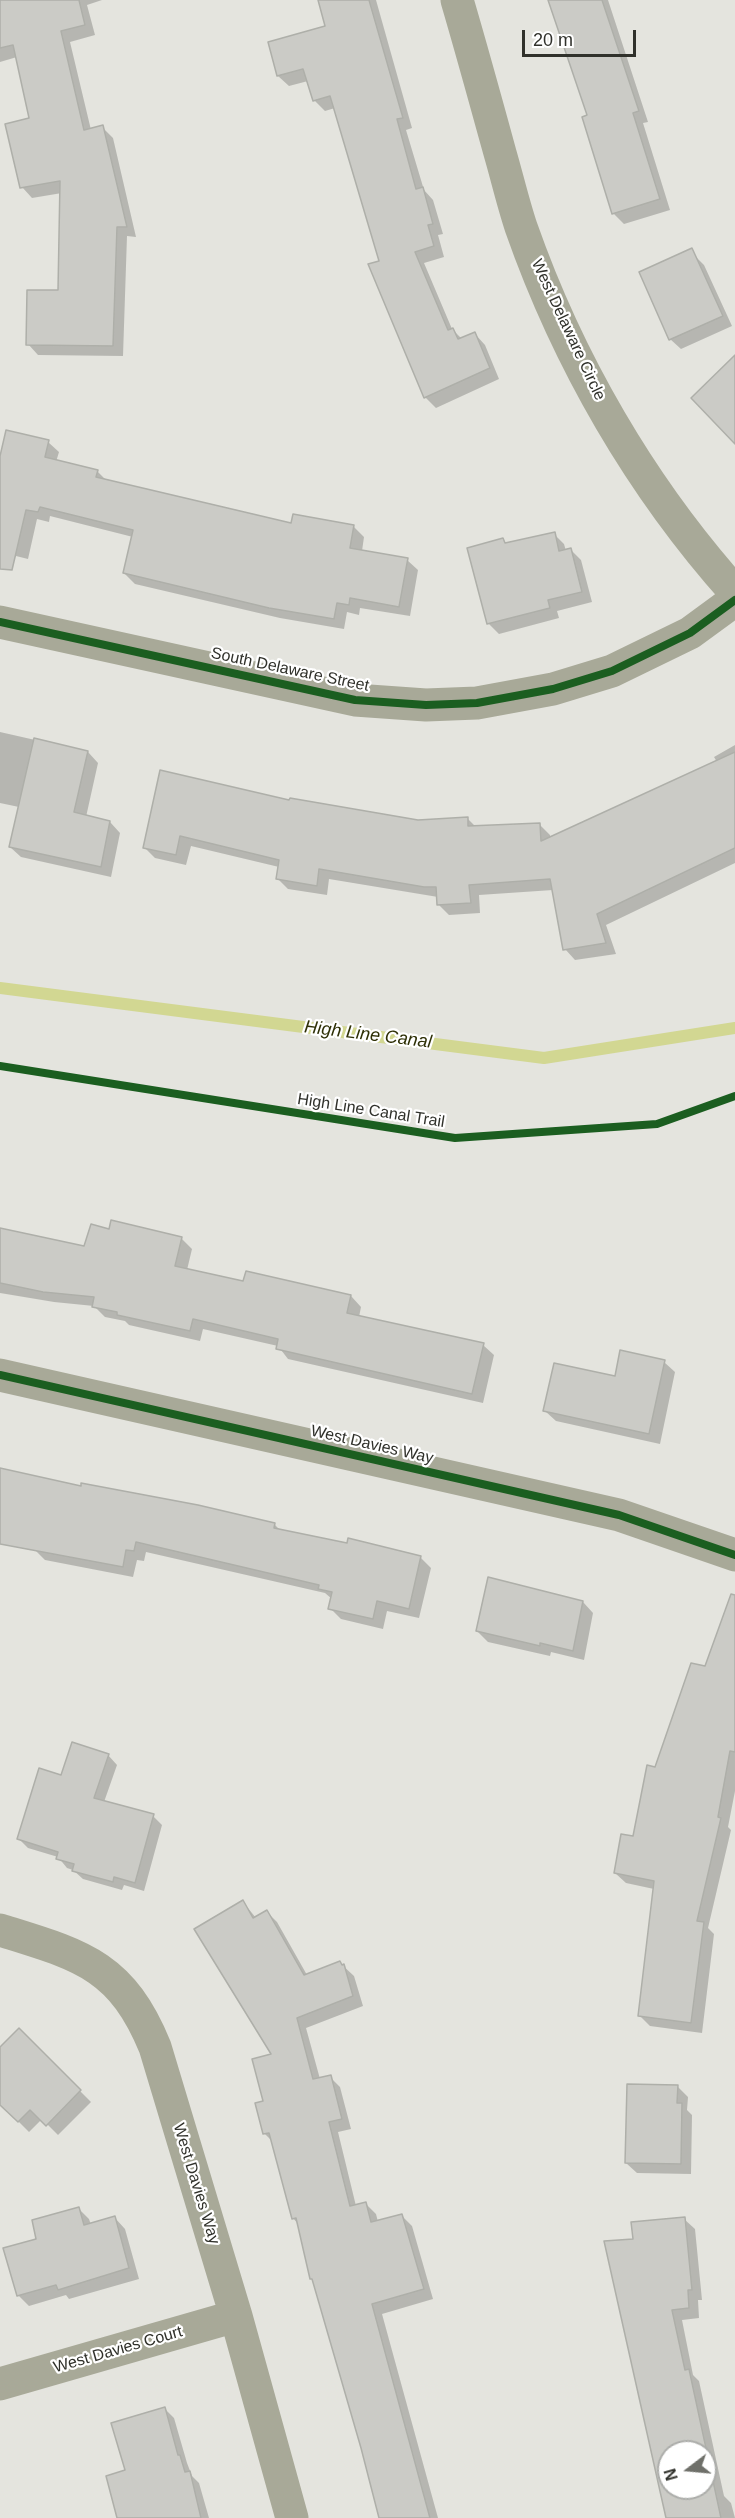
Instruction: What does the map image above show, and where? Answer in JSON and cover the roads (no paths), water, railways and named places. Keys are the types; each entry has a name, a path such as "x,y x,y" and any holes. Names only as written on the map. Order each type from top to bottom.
{"street":[{"name":"West Delaware Circle","path":"458,0 521,225 548,296 588,380 646,478 702,555 735,592"},
{"name":"South Delaware Street","path":"0,622 355,700 426,705 477,703 553,689 612,671 690,633 735,600"},
{"name":"West Davies Way","path":"0,1375 619,1515 735,1555"},
{"name":"West Davies Way","path":"0,1930 70,1952 112,1978 144,2020 155,2047 236,2316 292,2518"},
{"name":"West Davies Court","path":"0,2384 236,2316"}],"waterway":[{"name":"High Line Canal","path":"0,988 544,1058 735,1028"}]}
